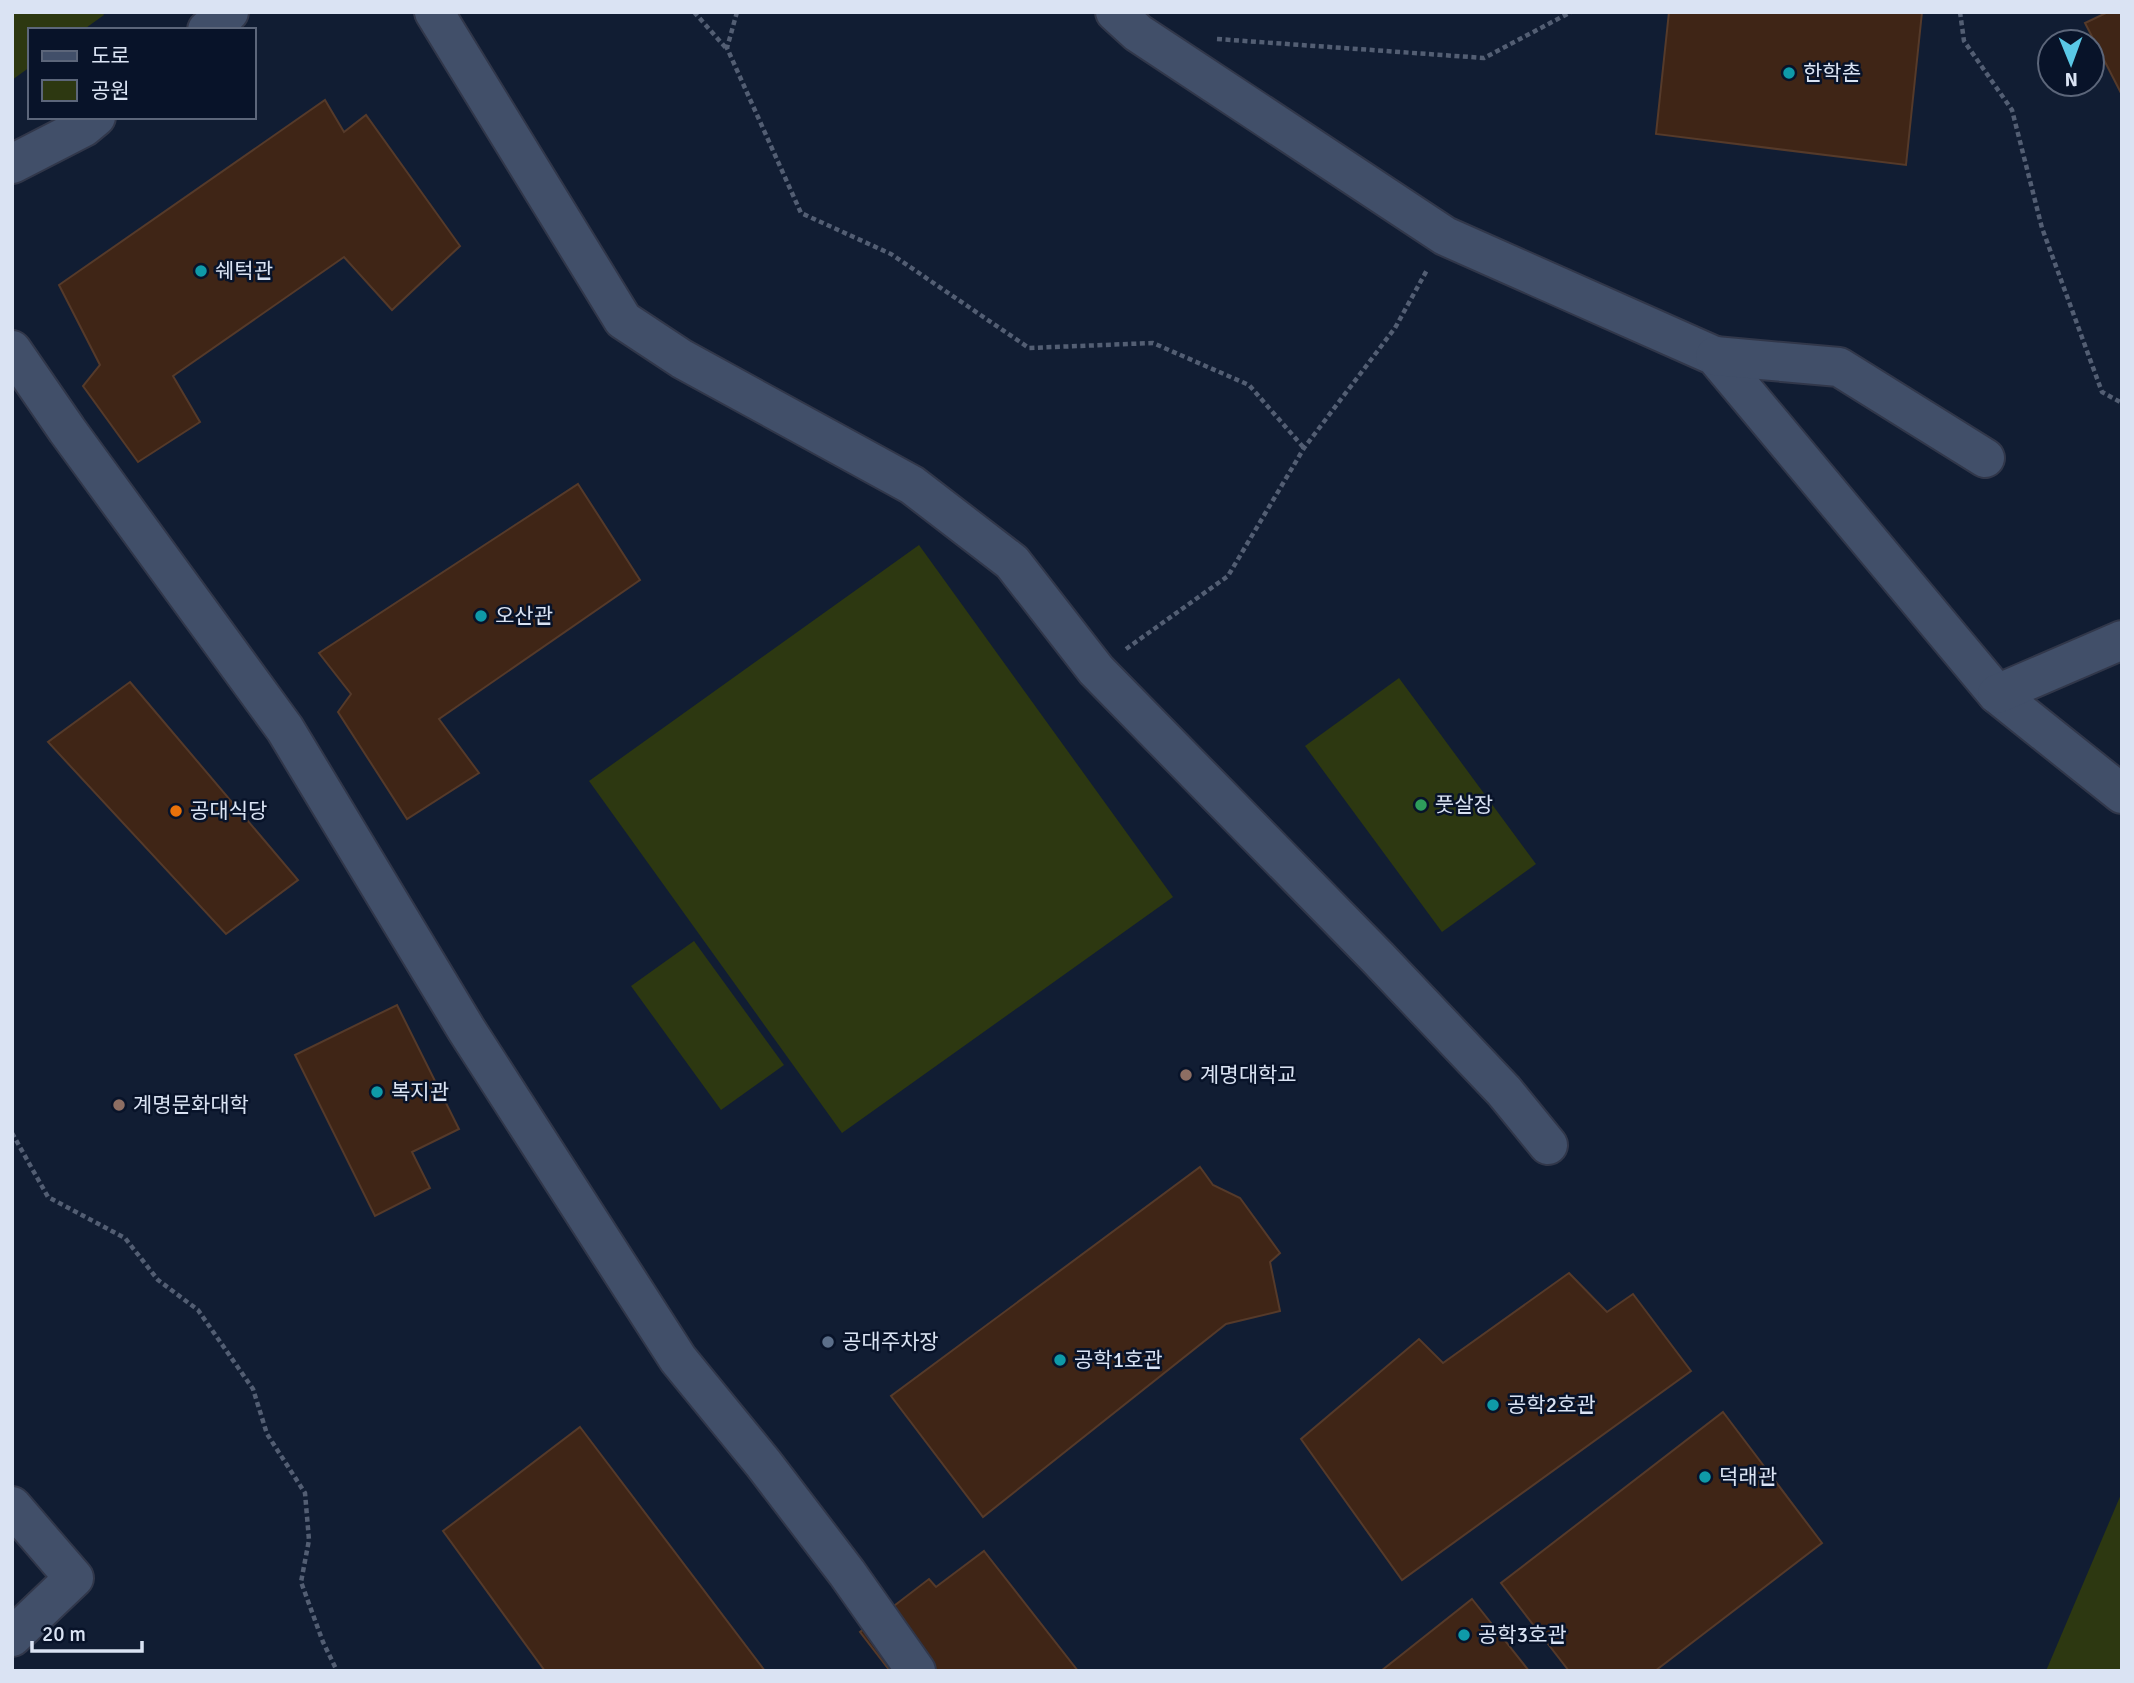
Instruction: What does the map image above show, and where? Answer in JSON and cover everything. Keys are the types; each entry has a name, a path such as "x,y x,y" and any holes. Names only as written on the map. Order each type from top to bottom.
{"lane":[{"path":"209,28 229,12"},
{"path":"434,12 623,320 682,359 912,485 1012,562 1097,670 1441,1024 1504,1091 1548,1145"},
{"path":"1115,12 1138,33 1445,236 1715,356 1839,368 1985,458"},
{"path":"12,164 84,127 94,119"},
{"path":"12,350 67,430 285,729 466,1029 678,1359 763,1463 847,1573 916,1671"},
{"path":"1715,356 1997,694 2122,794"},
{"path":"1997,694 2122,640"},
{"path":"12,1506 74,1578 12,1636"}],"path":[{"path":"694,12 727,48 801,213 891,254 1029,348 1153,343 1249,385 1304,448"},
{"path":"727,48 737,12"},
{"path":"1207,38 1484,58 1572,12"},
{"path":"1960,12 1964,41 2012,110 2042,228 2102,392 2122,403"},
{"path":"1097,670 1228,576 1304,448 1395,328 1445,236"},
{"path":"12,1133 48,1197 125,1238 158,1280 198,1310 253,1389 267,1434 305,1493 309,1540 301,1582 323,1642 337,1671"}],"green space":[{"path":"12,12 102,12 104,15 86,28 28,28 28,68 12,80"},
{"path":"919,545 1173,897 842,1133 589,781"},
{"name":"풋살장","path":"1399,678 1536,864 1442,932 1305,746"},
{"path":"694,941 784,1065 721,1110 631,986"},
{"path":"2122,1492 2122,1671 2046,1671"}],"building":[{"name":"한학촌","path":"1669,12 1922,12 1906,165 1656,134"},
{"path":"2108,12 2122,12 2122,95 2106,64 2106,28 2088,28 2085,23"},
{"name":"쉐턱관","path":"325,100 344,132 366,115 460,246 392,310 344,257 173,376 200,422 138,462 83,386 100,365 59,285"},
{"name":"오산관","path":"578,484 640,580 439,719 479,773 407,819 338,712 351,694 319,653"},
{"name":"공대식당","path":"130,682 298,880 226,934 48,742"},
{"name":"복지관","path":"397,1005 459,1129 412,1152 430,1188 375,1216 295,1055"},
{"name":"공학1호관","path":"1200,1167 1213,1185 1240,1198 1280,1253 1270,1262 1280,1311 1226,1324 983,1517 891,1396"},
{"name":"공학2호관","path":"1569,1273 1607,1312 1633,1294 1691,1371 1402,1580 1301,1439 1419,1339 1443,1363"},
{"name":"덕래관","path":"1723,1412 1822,1543 1655,1671 1569,1671 1501,1583"},
{"path":"580,1427 765,1671 545,1671 443,1531"},
{"path":"984,1551 1078,1671 890,1671 860,1632 929,1579 936,1587"},
{"name":"공학3호관","path":"1472,1599 1529,1671 1381,1671"}],"place":[{"name":"한학촌","path":"1789,73"},
{"name":"쉐턱관","path":"201,271"},
{"name":"오산관","path":"481,616"},
{"name":"풋살장","path":"1421,805"},
{"name":"공대식당","path":"176,811"},
{"name":"계명대학교","path":"1186,1075"},
{"name":"복지관","path":"377,1092"},
{"name":"계명문화대학","path":"119,1105"},
{"name":"공대주차장","path":"828,1342"},
{"name":"공학1호관","path":"1060,1360"},
{"name":"공학2호관","path":"1493,1405"},
{"name":"덕래관","path":"1705,1477"},
{"name":"공학3호관","path":"1464,1635"}]}
